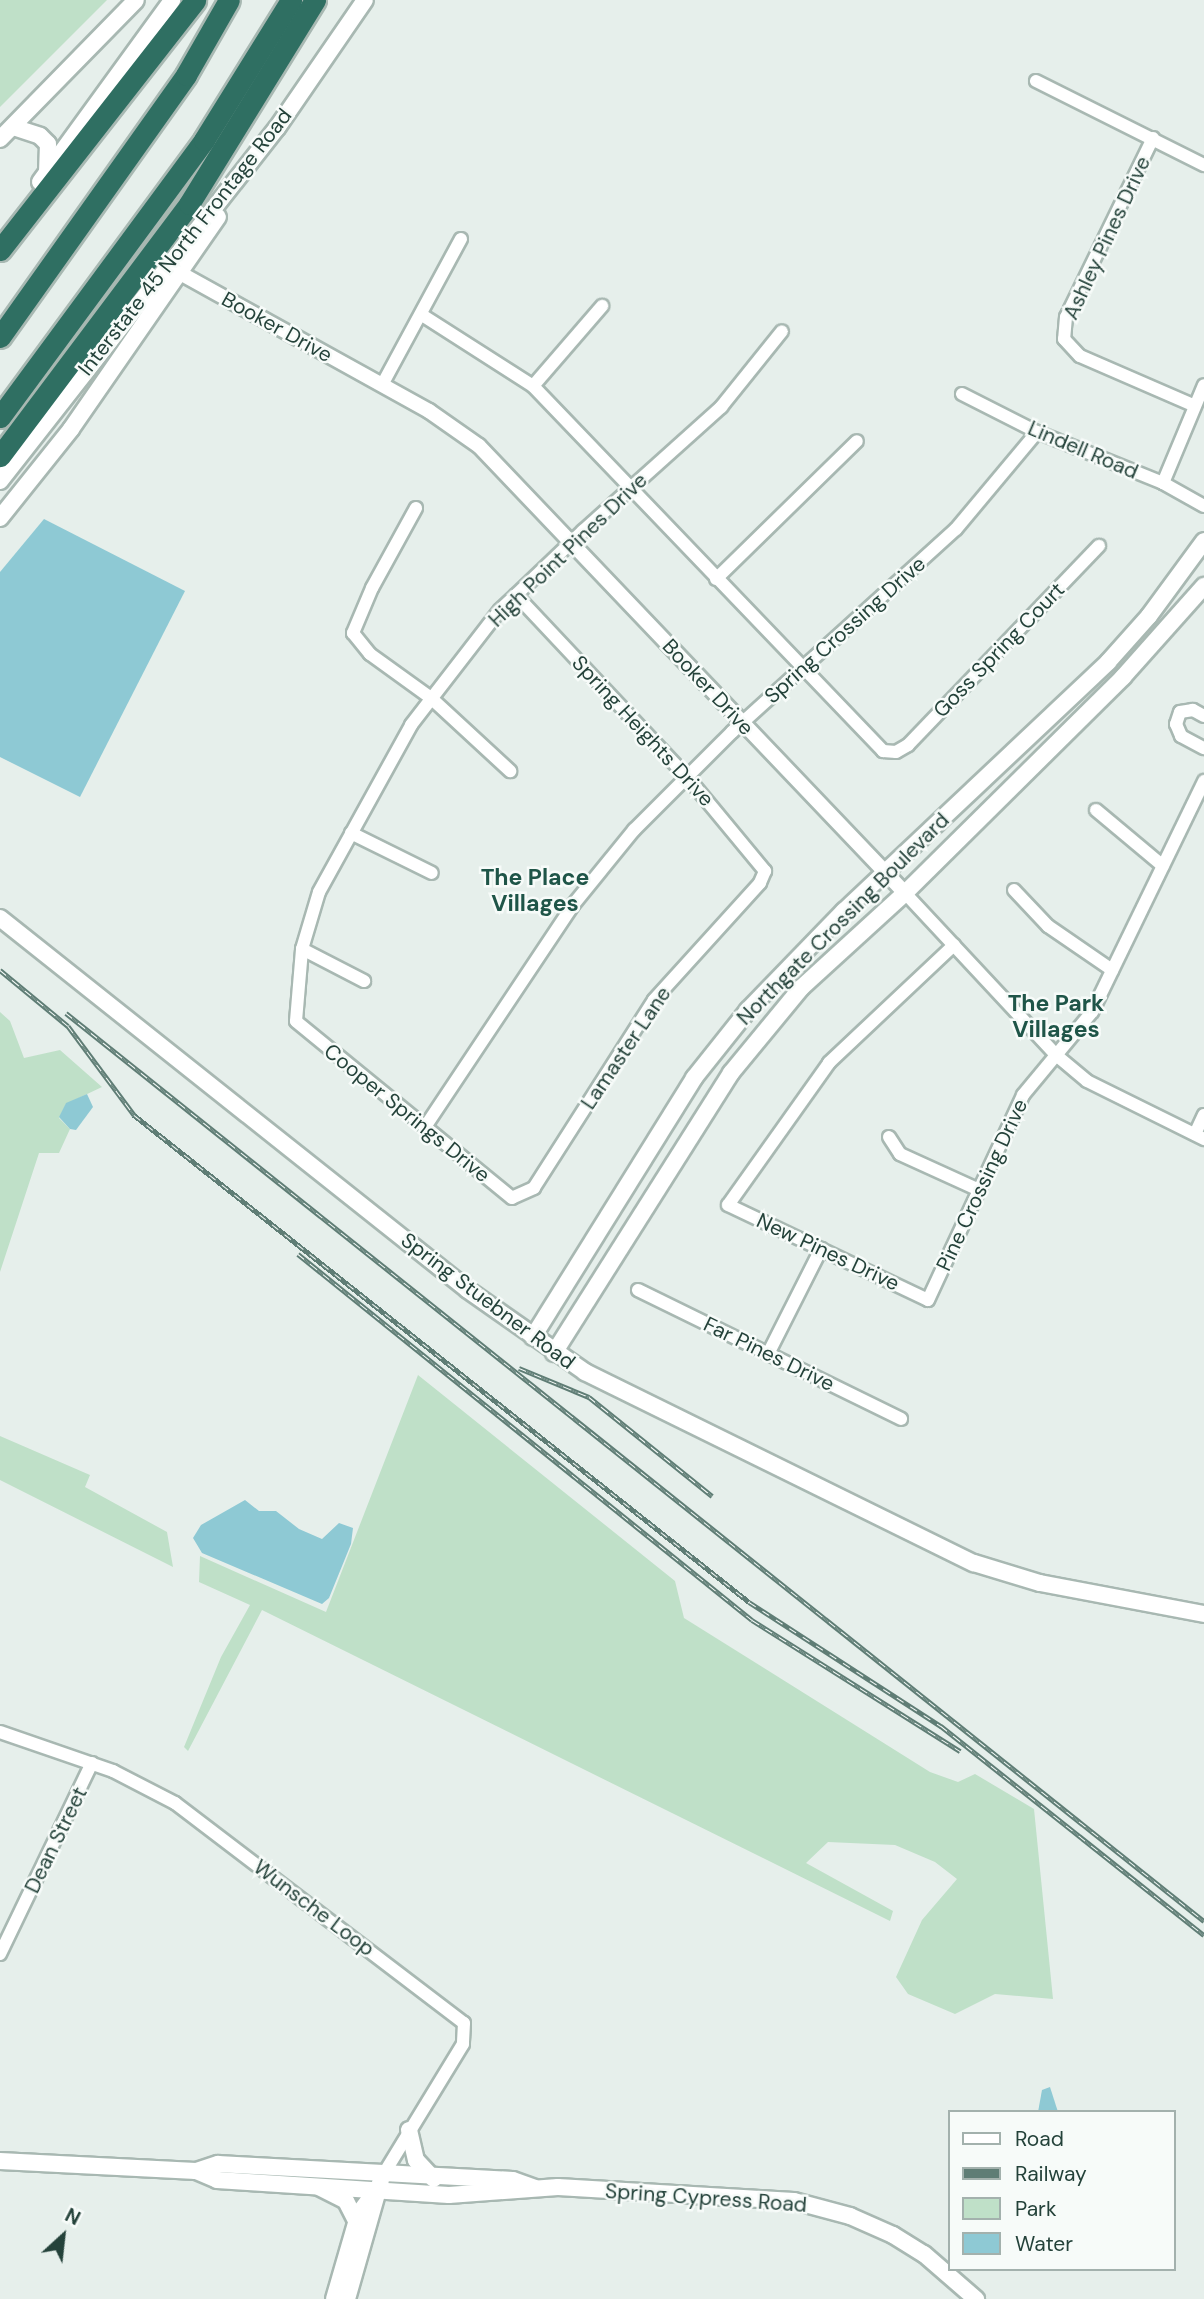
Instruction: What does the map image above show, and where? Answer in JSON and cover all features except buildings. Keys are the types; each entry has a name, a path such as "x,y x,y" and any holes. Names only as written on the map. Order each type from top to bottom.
{"highway":[{"path":"0,250 195,0"},
{"path":"0,337 186,75 229,0"},
{"path":"0,417 204,139 291,0"},
{"path":"0,456 189,204 315,0"}],"main road":[{"path":"0,139 136,0"},
{"path":"0,236 172,0"},
{"name":"Interstate 45 North Frontage Road","path":"0,481 277,128 365,0"},
{"path":"13,127 40,136 48,144 46,175"},
{"path":"0,518 71,429 277,128"},
{"name":"Northgate Crossing Boulevard","path":"533,1337 694,1079 748,1010 886,873 1063,705 1149,616 1204,541"},
{"name":"Northgate Crossing Boulevard","path":"554,1353 665,1173 732,1073 801,988 905,894 1168,631 1204,586"},
{"path":"1063,705 1077,721"},
{"name":"Spring Stuebner Road","path":"0,918 554,1353 636,1399 974,1563 1040,1583 1204,1614"},
{"path":"748,1010 771,1027"},
{"path":"645,1161 665,1173"},
{"path":"409,2130 416,2160 434,2179"},
{"name":"Spring Cypress Road","path":"0,2161 196,2171 217,2180 310,2184 434,2179 513,2180 535,2188"},
{"name":"Spring Cypress Road","path":"196,2171 218,2164 381,2181 449,2195 513,2193 535,2188 743,2197 820,2207 893,2235 976,2299"},
{"path":"334,2299 356,2221 364,2202 381,2181"},
{"path":"347,2299 381,2181"},
{"path":"310,2184 346,2201 356,2221"}],"street":[{"path":"1036,81 1204,165"},
{"name":"Ashley Pines Drive","path":"1153,138 1066,317 1065,340 1080,356 1195,406"},
{"path":"382,385 461,239"},
{"name":"Booker Drive","path":"180,273 447,422 479,446 1056,1055 1087,1081 1199,1137"},
{"path":"533,386 602,306"},
{"path":"422,315 533,386 803,671"},
{"name":"High Point Pines Drive","path":"296,1021 302,949 319,892 411,725 516,595 721,407 782,331"},
{"path":"1163,483 1204,385"},
{"name":"Lindell Road","path":"962,394 1037,432 1163,483 1204,506"},
{"name":"Spring Crossing Drive","path":"425,1127 573,905 634,830 742,723 803,671 956,529 1037,432"},
{"path":"716,579 857,441"},
{"path":"416,508 372,589 353,633 370,654 431,698 510,771"},
{"name":"Goss Spring Court","path":"803,671 883,751 896,752 908,745 1099,546"},
{"name":"Spring Heights Drive","path":"516,595 688,778 765,871"},
{"path":"1204,716 1193,710 1180,712 1175,724 1181,736 1204,748"},
{"name":"Pine Crossing Drive","path":"928,1300 1023,1095 1092,1012 1204,781"},
{"path":"1096,810 1163,866"},
{"path":"351,833 432,873"},
{"name":"Lamaster Lane","path":"520,1197 534,1188 654,1000 760,883 765,871"},
{"path":"1014,890 1048,926 1085,956 1112,970"},
{"name":"New Pines Drive","path":"928,1300 728,1205 830,1063 954,945"},
{"path":"302,949 364,981"},
{"name":"Cooper Springs Drive","path":"296,1021 512,1198 520,1197"},
{"path":"1199,1137 1204,1115"},
{"path":"889,1137 900,1154 979,1190"},
{"path":"768,1354 821,1249"},
{"name":"Far Pines Drive","path":"638,1290 901,1419"},
{"name":"Wunsche Loop","path":"0,1732 92,1763 175,1803 464,2024 463,2044 409,2130 381,2181"},
{"name":"Dean Street","path":"0,1954 92,1763"}],"green space":[{"path":"0,0 107,0 0,107"},
{"path":"0,1012 10,1021 24,1058 60,1050 102,1087 66,1104 59,1118 70,1129 59,1153 39,1153 0,1272"},
{"path":"418,1375 675,1581 684,1618 930,1772 958,1782 975,1774 1034,1809 1053,1999 995,1994 955,2014 908,1994 896,1977 922,1920 957,1879 935,1862 895,1845 828,1842 806,1863 893,1911 890,1921 262,1610 188,1751 184,1747 221,1657 250,1605 199,1582 200,1556 326,1612"},
{"path":"0,1436 90,1475 85,1487 167,1532 173,1567 0,1480"}],"water":[{"path":"44,519 185,591 80,797 0,757 0,572"},
{"path":"87,1094 93,1107 76,1130 70,1129 59,1117 66,1103"},
{"path":"245,1500 259,1511 276,1511 299,1529 322,1539 339,1523 353,1528 351,1544 329,1598 322,1604 202,1553 193,1538 201,1525"},
{"path":"1050,2087 1057,2110 1038,2110 1042,2090"}],"railway":[{"path":"0,970 68,1026 134,1115 749,1602 941,1726 1204,1935"},
{"path":"66,1013 1204,1921"},
{"path":"298,1254 752,1620 960,1751"},
{"path":"519,1368 589,1397 712,1496"}],"district":[{"name":"The Place Villages","path":"535,890"},
{"name":"The Park Villages","path":"1056,1016"}]}
